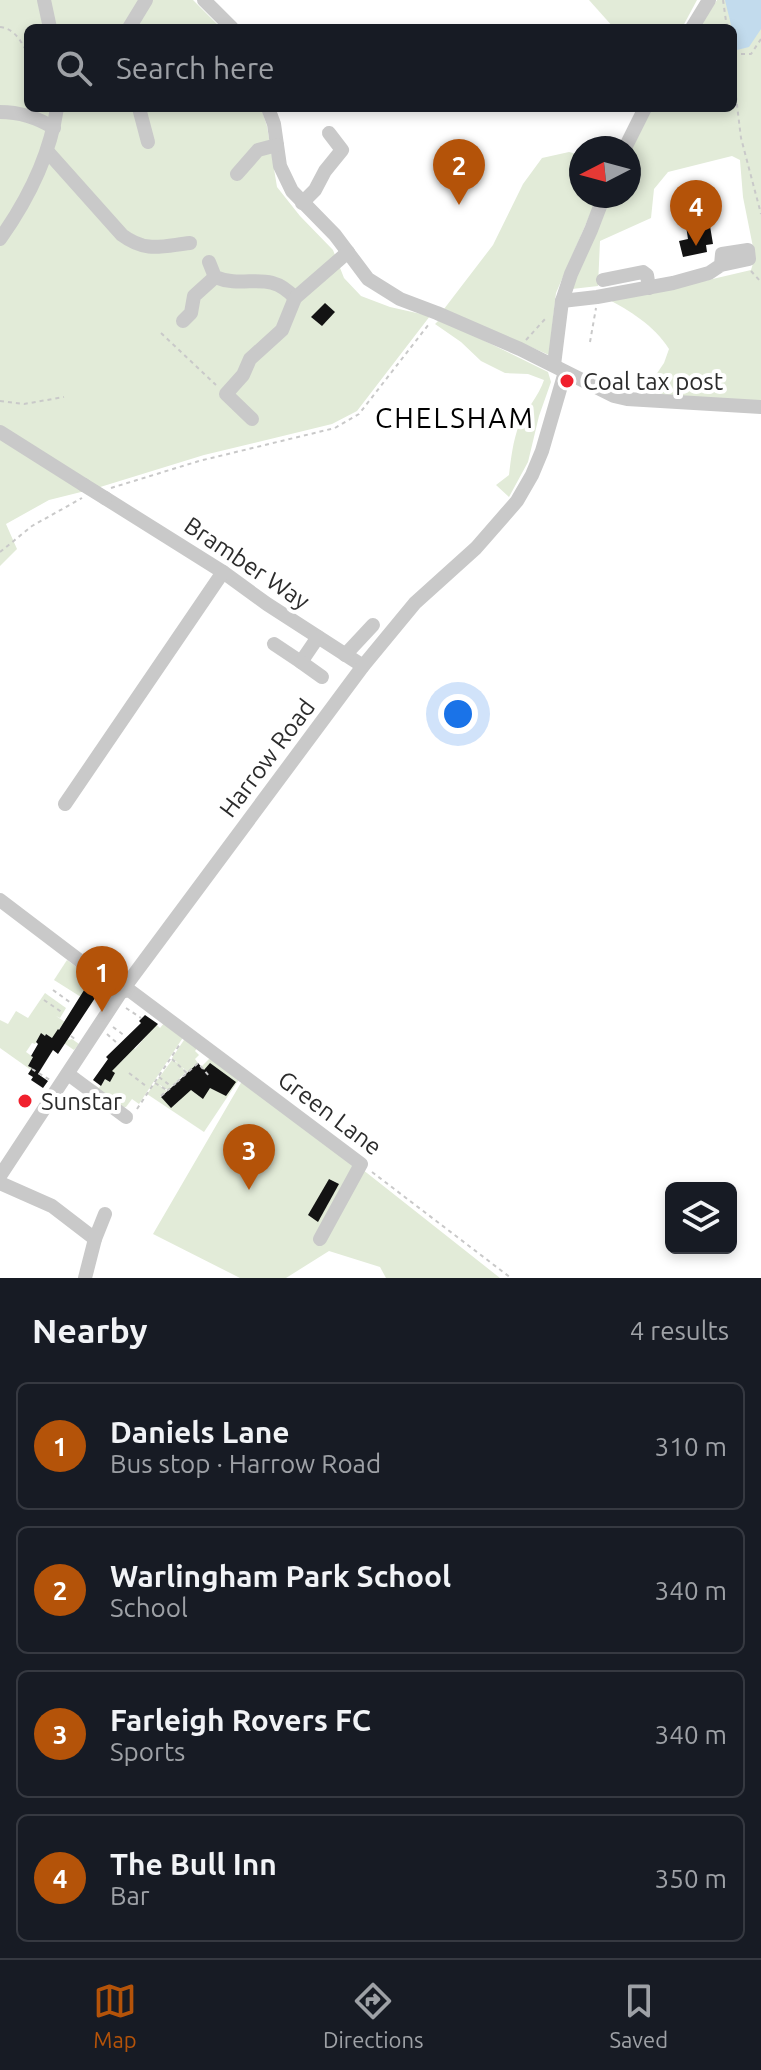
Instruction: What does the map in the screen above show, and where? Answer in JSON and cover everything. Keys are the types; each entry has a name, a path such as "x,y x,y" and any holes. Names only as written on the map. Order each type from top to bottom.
{"street":[{"path":"44,0 49,24"},
{"path":"131,24 146,0"},
{"path":"204,0 229,24"},
{"path":"221,0 230,24"},
{"path":"694,24 709,0"},
{"path":"0,112 42,120 54,128"},
{"path":"0,239 17,215 47,151 56,112"},
{"path":"140,112 148,142"},
{"path":"270,112 280,166 292,191 335,235 368,279 400,299 521,347 593,387 627,399 761,407"},
{"path":"631,136 643,112"},
{"path":"302,203 315,190 325,171 347,155 329,133"},
{"path":"237,174 258,150 277,145"},
{"path":"47,151 122,235 134,244 155,247 190,243"},
{"name":"Harrow Road","path":"1,1176 121,998 363,666 415,603 476,548 517,501 542,451 559,369 562,301 599,208"},
{"path":"252,419 226,394 243,375 250,359 282,330 295,298 348,252"},
{"path":"562,301 673,283 709,273 721,265 749,259"},
{"path":"209,262 215,277"},
{"path":"603,280 643,272 647,275 649,288"},
{"path":"215,277 237,282 271,282 286,289 295,298"},
{"path":"183,321 191,313 194,296 215,277"},
{"name":"Bramber Way","path":"0,432 82,492 106,494 363,666"},
{"path":"65,804 223,572"},
{"path":"345,655 373,625"},
{"path":"301,662 318,637"},
{"path":"274,644 322,677"},
{"name":"Green Lane","path":"0,900 121,998 129,990 361,1164"},
{"path":"68,1074 126,1117"},
{"path":"320,1239 361,1164"},
{"path":"1,1176 52,1206 95,1239"},
{"path":"85,1278 105,1214"}],"path":[{"path":"723,0 726,24"},
{"path":"0,27 12,30 24,46"},
{"path":"737,54 751,54 761,39"},
{"path":"737,105 741,138 761,214"},
{"path":"749,259 751,270 761,282"},
{"path":"590,342 597,297"},
{"path":"521,347 562,301"},
{"path":"106,494 199,461 335,428 359,414 432,320"},
{"path":"161,333 226,394"},
{"path":"0,401 24,404 64,397"},
{"path":"0,552 82,492"},
{"path":"94,985 98,992 96,1000"},
{"path":"53,990 71,1003"},
{"path":"121,998 141,1018"},
{"path":"44,1000 63,1013"},
{"path":"107,1024 125,1036"},
{"path":"103,1031 118,1044"},
{"path":"126,1117 134,1114 187,1033"},
{"path":"171,1058 187,1073"},
{"path":"161,1096 198,1063 209,1076"},
{"path":"204,1073 209,1067"},
{"path":"32,1069 54,1083"},
{"path":"204,1073 214,1072"},
{"path":"129,1073 144,1086"},
{"path":"158,1076 172,1087"},
{"path":"154,1082 168,1090"},
{"name":"Green Lane","path":"361,1164 511,1278"}],"green space":[{"path":"0,0 193,0 217,24 24,24 24,112 262,112 277,187 333,250 344,278 361,296 390,307 430,316 357,411 332,424 204,455 49,500 6,524 17,549 0,566"},
{"path":"589,0 697,0 684,24 610,24"},
{"path":"717,0 761,0 761,402 649,395 647,388 664,363 669,349 649,326 606,298 687,285 751,270 755,257 743,197 740,160 732,156 668,172 654,189 651,218 600,241 598,286 572,289 604,208 641,208 641,136 638,136 650,112 737,112 737,24 702,24"},
{"path":"569,152 569,208 593,208 556,293 549,355 444,309 493,245 523,184 542,158"},
{"path":"440,319 548,372 551,382 528,462 509,497 496,485 509,475 519,425 544,380 528,374 505,373 481,361 435,324"},
{"path":"67,960 90,977 81,997 54,980"},
{"path":"45,993 66,1008 60,1018 56,1016 65,1022 55,1034 79,1044 74,1050 58,1039 41,1034 26,1052 33,1057 28,1066 31,1070 0,1048 0,1020 8,1024 16,1011 28,1018"},
{"path":"165,1022 184,1036 139,1104 132,1099 126,1107 120,1108 92,1083 99,1088 125,1058 121,1054 131,1046 135,1049 142,1041 138,1038 143,1040 156,1024 160,1028"},
{"path":"186,1037 198,1047 195,1051 199,1055 195,1059 198,1063 188,1072 182,1067 186,1072 168,1090 158,1084 167,1091 160,1096 168,1104 174,1105 179,1101 204,1071 201,1067 211,1057 240,1078 204,1132 147,1094 172,1060 178,1063 172,1058"},
{"path":"242,1081 367,1173 500,1278 386,1278 380,1267 329,1251 286,1278 240,1278 153,1234"}],"water":[{"path":"725,0 761,0 761,29 749,47 737,50 737,24 731,24"}],"building":[{"path":"694,224 695,229 710,226 713,244 706,245 707,252 683,257 679,241 688,239 686,226"},
{"path":"325,303 335,312 322,326 311,317"},
{"path":"86,987 97,995 58,1054 53,1050 38,1074 48,1081 43,1088 28,1074 32,1068 28,1066 31,1056 38,1044 36,1042 41,1033 52,1038"},
{"path":"145,1015 158,1024 112,1071 115,1073 110,1082 105,1079 101,1086 93,1080 108,1059 106,1057 141,1023 139,1021"},
{"path":"198,1063 204,1070 210,1063 236,1082 226,1096 210,1088 203,1099 191,1090 171,1108 161,1097"},
{"path":"329,1179 339,1184 318,1222 308,1215"}],"place":[{"name":"Warlingham Park School","path":"459,205"},
{"name":"The Bull Inn","path":"696,246"},
{"name":"Coal tax post","path":"567,381"},
{"name":"Daniels Lane","path":"102,1012"},
{"name":"Sunstar","path":"25,1101"},
{"name":"Farleigh Rovers FC","path":"249,1190"}],"district":[{"name":"CHELSHAM","path":"455,417"}]}
